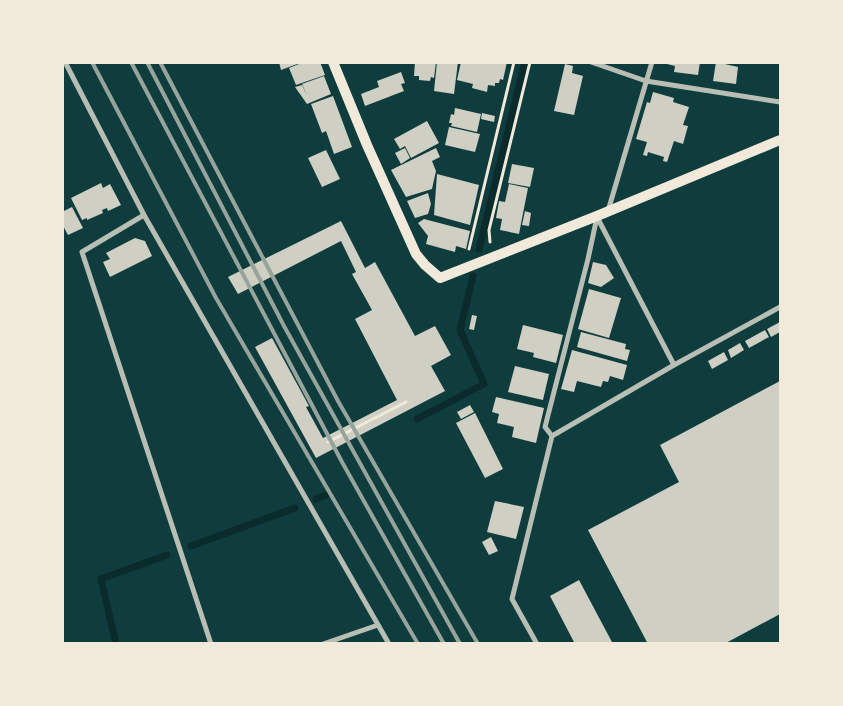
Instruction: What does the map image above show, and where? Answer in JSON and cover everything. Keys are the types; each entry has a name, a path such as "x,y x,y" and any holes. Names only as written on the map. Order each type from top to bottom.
{"main road":[{"path":"333,62 367,145 416,254 440,278 607,212 780,140"}],"street":[{"path":"65,62 144,215 389,644"},
{"path":"590,62 646,81 780,102"},
{"path":"607,212 652,62"},
{"path":"144,215 82,252 210,644"},
{"path":"597,216 674,365"},
{"path":"552,436 545,427 588,259 597,216"},
{"path":"537,644 512,599 552,436 674,365 780,307"},
{"path":"323,644 378,624"}],"path":[{"path":"464,269 514,62"},
{"path":"491,258 490,230 530,62"},
{"path":"328,442 406,402"}],"building":[{"path":"279,62 300,62 300,63 281,70"},
{"path":"304,62 320,62 325,75 296,85 289,68"},
{"path":"415,62 436,62 434,78 431,77 430,81 419,80 419,76 414,76"},
{"path":"437,62 458,62 454,94 434,91"},
{"path":"461,62 507,62 503,80 500,79 499,83 495,83 495,86 488,85 487,92 472,88 473,84 457,80"},
{"path":"668,62 700,62 698,75 674,72 675,66 667,64"},
{"path":"716,62 738,67 736,84 713,81"},
{"path":"565,64 573,66 572,73 583,76 574,115 554,111"},
{"path":"401,72 405,83 401,84 404,91 365,106 361,94 379,87 377,81"},
{"path":"324,76 331,94 307,104 295,87 302,85 307,95 302,84"},
{"path":"653,92 674,98 673,102 689,107 683,125 688,126 683,144 674,141 667,162 663,161 664,157 648,152 647,156 643,155 647,142 636,139 647,102 650,103"},
{"path":"333,96 352,147 334,154 326,131 322,133 311,104"},
{"path":"455,108 481,114 477,132 451,126 452,123 449,123 451,114 454,115"},
{"path":"482,113 495,116 494,122 481,119"},
{"path":"427,121 439,143 411,158 405,146 400,149 394,139"},
{"path":"449,127 480,134 475,152 445,145"},
{"path":"405,148 410,158 401,164 395,153"},
{"path":"436,148 440,157 432,161 436,171 432,189 406,197 391,170"},
{"path":"326,150 340,179 322,187 308,158"},
{"path":"512,164 534,168 530,187 508,183"},
{"path":"437,174 479,185 470,225 434,215"},
{"path":"101,183 103,188 110,184 121,205 108,211 107,208 102,210 103,213 87,220 87,218 82,220 71,198"},
{"path":"509,184 528,188 519,234 500,230 502,219 496,218 499,201 505,202"},
{"path":"428,193 431,204 428,214 415,218 407,201"},
{"path":"72,207 83,228 68,235 62,224 62,212"},
{"path":"525,211 531,213 529,226 522,225"},
{"path":"424,219 470,231 466,249 456,246 455,252 426,244 428,236 418,223"},
{"path":"341,221 365,268 375,262 415,336 435,326 451,355 431,366 445,391 316,458 255,347 272,338 309,406 306,407 323,438 397,400 355,319 372,310 352,274 356,272 341,241 238,294 228,277"},
{"path":"135,238 145,241 152,256 110,277 103,262 110,259 106,253"},
{"path":"593,262 606,265 614,278 601,287 588,283"},
{"path":"589,289 621,298 609,338 578,329"},
{"path":"472,315 477,316 474,330 469,329"},
{"path":"780,322 780,332 771,337 767,329"},
{"path":"523,325 563,335 556,363 533,357 534,353 517,349"},
{"path":"765,330 769,337 749,348 745,341"},
{"path":"581,332 626,344 625,349 630,350 627,361 577,347"},
{"path":"740,343 744,350 731,358 728,350"},
{"path":"572,350 627,365 623,380 610,376 608,382 603,381 601,387 577,381 574,392 561,389"},
{"path":"724,352 728,360 712,369 708,361"},
{"path":"515,366 549,374 543,400 508,392"},
{"path":"780,381 780,614 724,644 648,644 588,530 679,482 660,445"},
{"path":"496,397 544,408 536,443 512,437 514,427 497,423 499,414 492,412"},
{"path":"470,405 474,412 461,419 457,412"},
{"path":"475,413 503,469 485,478 456,423"},
{"path":"495,501 524,507 516,539 487,532"},
{"path":"491,537 498,551 489,555 482,542"},
{"path":"579,580 613,644 575,644 550,596"}],"waterway":[{"path":"479,249 525,62"},
{"path":"417,419 484,384 460,330 473,276"},
{"path":"316,499 326,495"},
{"path":"191,546 295,508"},
{"path":"116,644 101,579 167,555"}],"railway":[{"path":"92,62 216,298 418,644"},
{"path":"131,62 342,462 444,644"},
{"path":"147,62 284,326 460,644"},
{"path":"160,62 338,401 478,644"}]}
